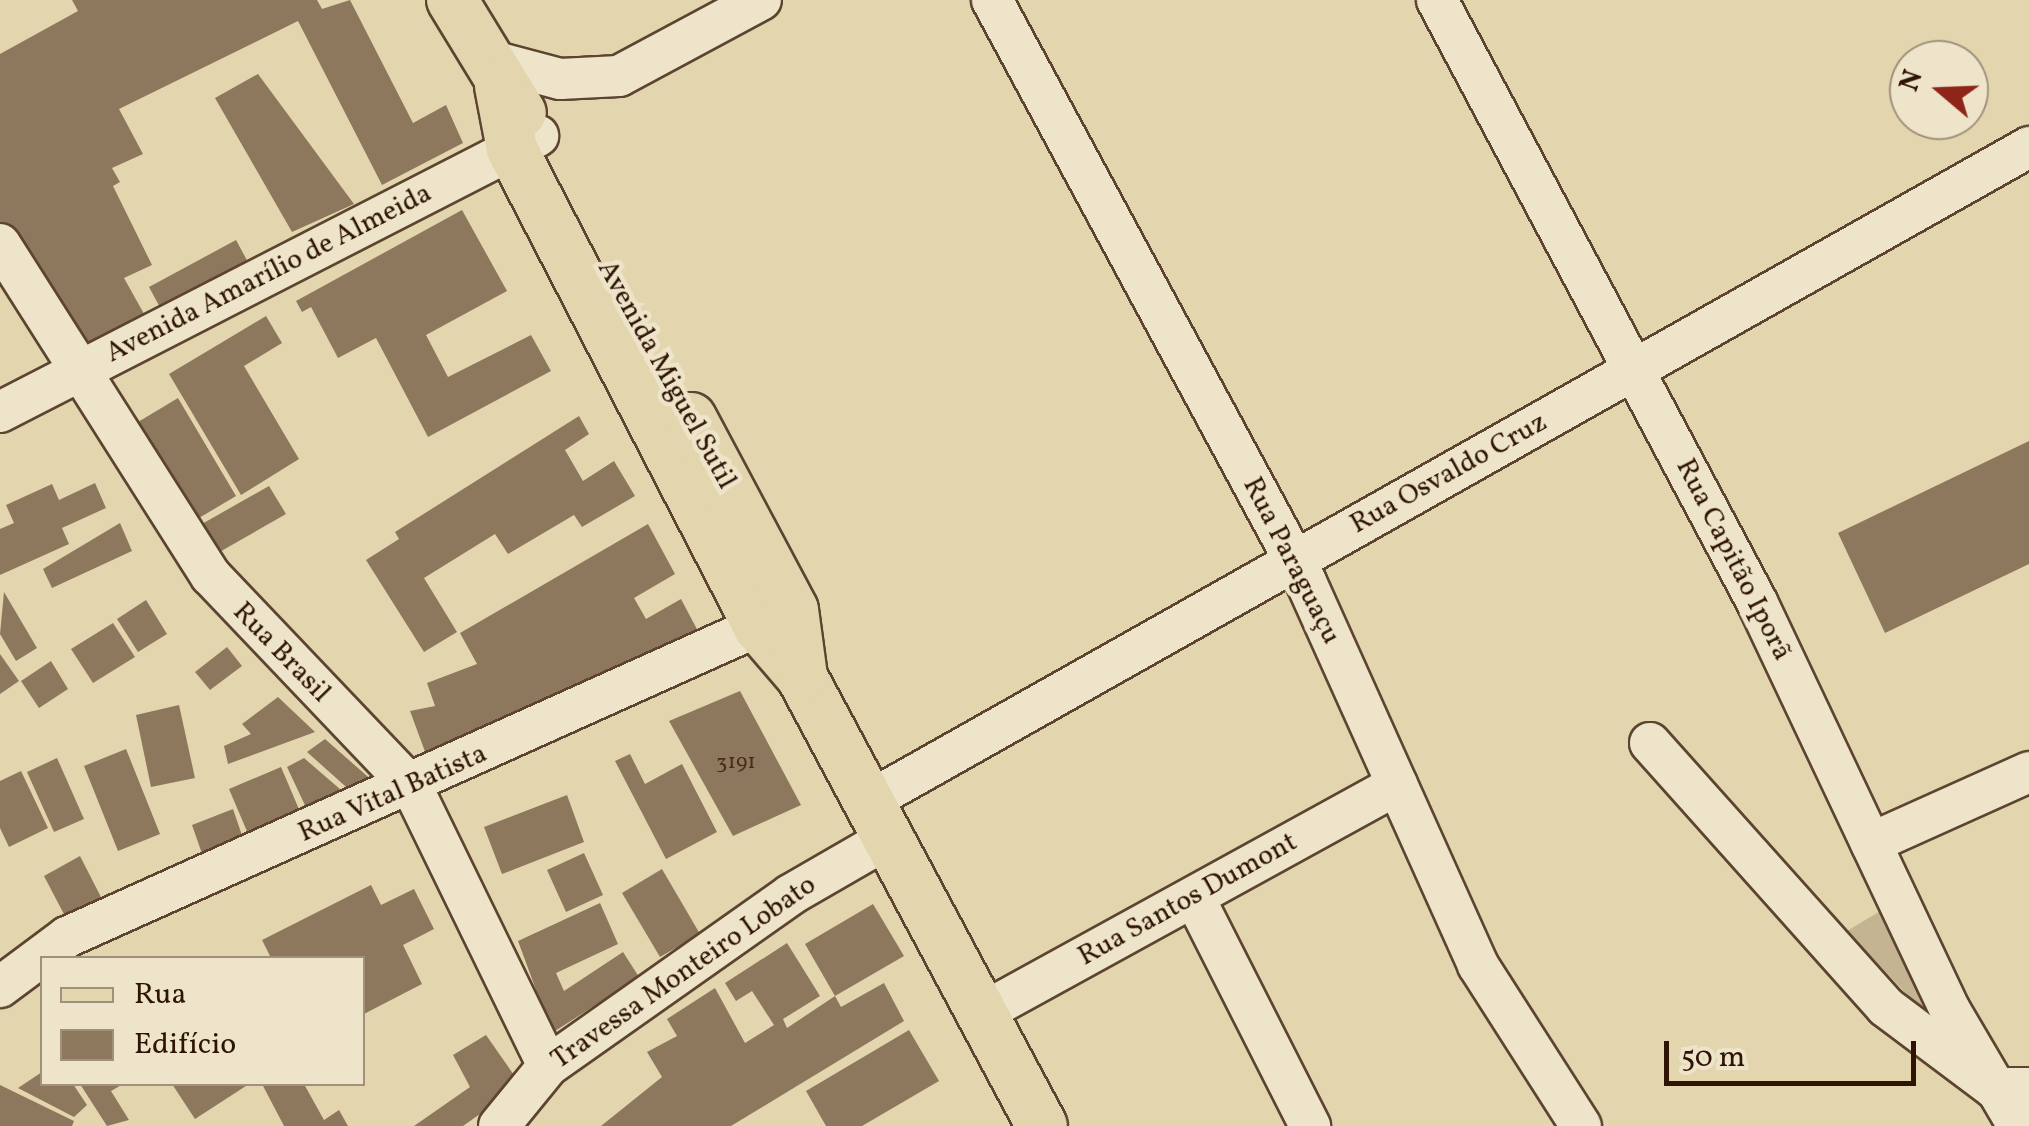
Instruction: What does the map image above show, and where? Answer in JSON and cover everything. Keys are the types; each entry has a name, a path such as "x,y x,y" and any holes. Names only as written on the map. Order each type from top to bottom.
{"main road":[{"name":"Avenida Miguel Sutil","path":"452,0 776,618 802,677 1042,1126"}],"street":[{"path":"492,72 560,79 618,76 761,0"},
{"name":"Rua Paraguaçu","path":"992,0 1294,562 1478,965 1581,1126"},
{"name":"Rua Capitão Iporã","path":"1437,0 1635,369 1871,843 2011,1088 2018,1126"},
{"name":"Avenida Amarílio de Almeida","path":"0,412 525,142"},
{"name":"Rua Osvaldo Cruz","path":"878,820 1294,562 2029,147"},
{"name":"Rua Brasil","path":"0,244 77,372 222,590 412,788 548,1066"},
{"name":"Rua Vital Batista","path":"42,956 67,937 412,788 776,618"},
{"path":"1650,744 1886,1008 2011,1088"},
{"path":"1871,843 2029,772"},
{"name":"Rua Santos Dumont","path":"980,1014 1397,785"},
{"name":"Travessa Monteiro Lobato","path":"499,1126 548,1066 790,895 878,820"},
{"path":"1194,897 1310,1126"},
{"name":"Rua Vital Batista","path":"0,987 40,957"}],"shaded area":[{"path":"1887,907 1933,1022 1847,931"}],"building":[{"path":"72,0 317,0 322,9 350,0 413,123 446,105 463,143 382,185 298,21 119,109 143,154 112,168 120,182 113,186 152,265 124,278 148,321 80,359 0,222 0,54 78,11"},
{"path":"258,74 354,204 292,232 215,98"},
{"path":"462,210 507,291 426,335 448,377 531,335 551,371 428,437 376,338 338,358 311,307 302,312 296,301"},
{"path":"236,240 249,264 162,311 149,287"},
{"path":"266,316 282,343 244,366 299,459 241,495 169,374"},
{"path":"178,398 236,496 199,518 190,504 178,512 128,428"},
{"path":"579,416 589,434 565,450 583,481 614,461 635,496 582,527 574,515 508,554 495,534 424,578 457,632 424,652 366,560 399,539 395,532"},
{"path":"2029,441 2029,564 1885,633 1838,533"},
{"path":"95,483 106,508 62,528 69,544 0,575 0,529 14,523 6,505 52,484 59,500"},
{"path":"269,486 286,514 209,558 193,529"},
{"path":"120,523 132,551 52,588 43,569"},
{"path":"648,524 675,574 634,598 646,619 681,599 699,633 427,757 410,711 435,706 427,683 477,664 460,633"},
{"path":"4,592 37,648 16,661 0,634"},
{"path":"146,600 167,634 138,652 117,619"},
{"path":"113,623 135,657 93,683 71,649"},
{"path":"227,647 242,666 210,690 195,672"},
{"path":"0,654 19,681 0,694"},
{"path":"51,661 68,689 39,708 21,681"},
{"path":"740,691 801,805 733,836 669,721"},
{"path":"278,697 315,732 228,764 224,746 251,734 242,724"},
{"path":"179,705 195,778 151,787 136,715"},
{"path":"325,739 375,783 354,794 307,752"},
{"path":"126,749 160,834 118,851 84,766"},
{"path":"630,754 645,784 682,764 717,832 666,859 615,761"},
{"path":"57,758 84,819 54,832 27,772"},
{"path":"304,758 348,796 311,818 287,767"},
{"path":"281,767 304,821 252,843 229,789"},
{"path":"21,771 48,828 9,847 0,828 0,781"},
{"path":"567,795 584,842 502,874 484,827"},
{"path":"233,809 247,850 206,865 192,825"},
{"path":"584,853 603,895 566,912 547,870"},
{"path":"80,856 103,901 67,920 44,876"},
{"path":"662,869 700,934 660,957 622,893"},
{"path":"371,885 381,905 414,889 434,929 403,945 422,984 365,1013 365,956 270,956 262,940"},
{"path":"600,903 618,944 556,973 564,991 623,952 639,977 552,1033 518,941"},
{"path":"873,904 904,956 835,996 805,944"},
{"path":"787,943 820,996 783,1019 787,1028 835,996 841,1007 884,983 904,1021 731,1126 601,1126 662,1077 647,1052 677,1036 667,1019 715,988 745,1043 774,1025 752,991 736,1001 725,983"},
{"path":"909,1030 939,1081 862,1126 826,1126 806,1091"},
{"path":"486,1035 521,1085 463,1126 414,1126 470,1087 453,1055"},
{"path":"40,1073 40,1086 74,1086 87,1105 74,1117 18,1088"},
{"path":"0,1085 74,1121 72,1126 0,1126"},
{"path":"81,1086 120,1086 111,1091 129,1120 107,1126"},
{"path":"173,1086 246,1086 195,1119"},
{"path":"263,1086 305,1086 324,1120 339,1110 348,1126 284,1126"}]}
